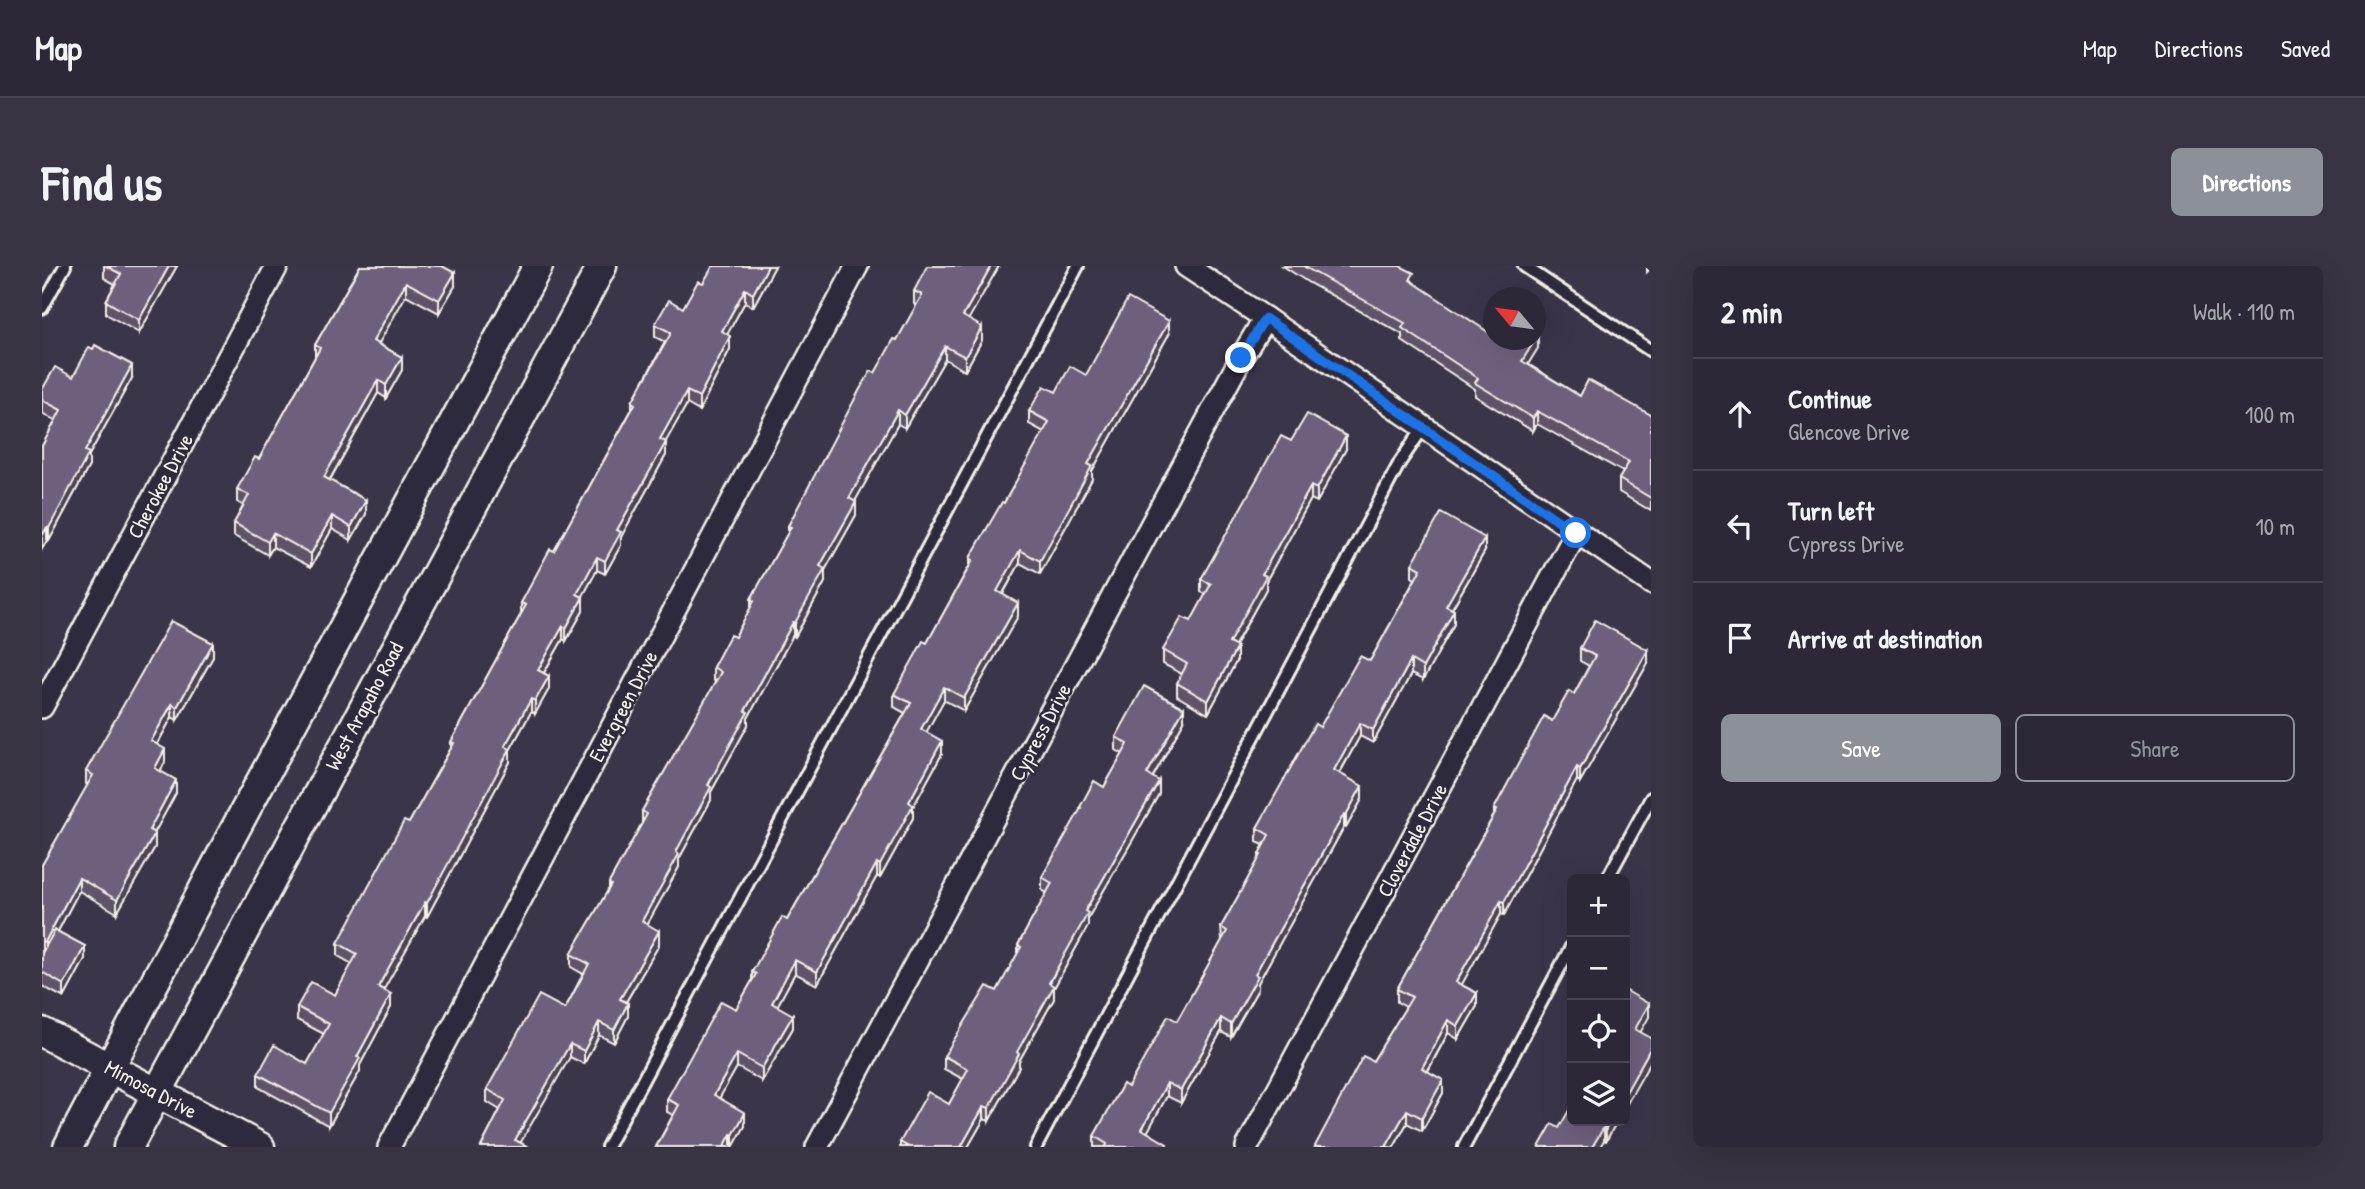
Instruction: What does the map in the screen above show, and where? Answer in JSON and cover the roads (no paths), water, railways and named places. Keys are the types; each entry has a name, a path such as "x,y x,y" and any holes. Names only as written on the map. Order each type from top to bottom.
{"main road":[{"path":"68,1147 238,823 538,266"},
{"name":"West Arapaho Road","path":"128,1147 602,266"},
{"name":"Mimosa Drive","path":"42,1032 260,1147"}],"street":[{"name":"Cherokee Drive","path":"42,707 277,266"},
{"name":"Evergreen Drive","path":"389,1147 857,266"},
{"path":"1186,266 1651,583"},
{"name":"Cypress Drive","path":"817,1147 1265,318"},
{"name":"Cloverdale Drive","path":"1247,1147 1576,533"}],"lane":[{"path":"42,308 65,266"},
{"path":"607,1147 1078,266"},
{"path":"1524,266 1651,351"},
{"path":"1036,1147 1400,462 1423,428"},
{"path":"1610,874 1651,798"},
{"path":"1464,1147 1567,954"}]}
